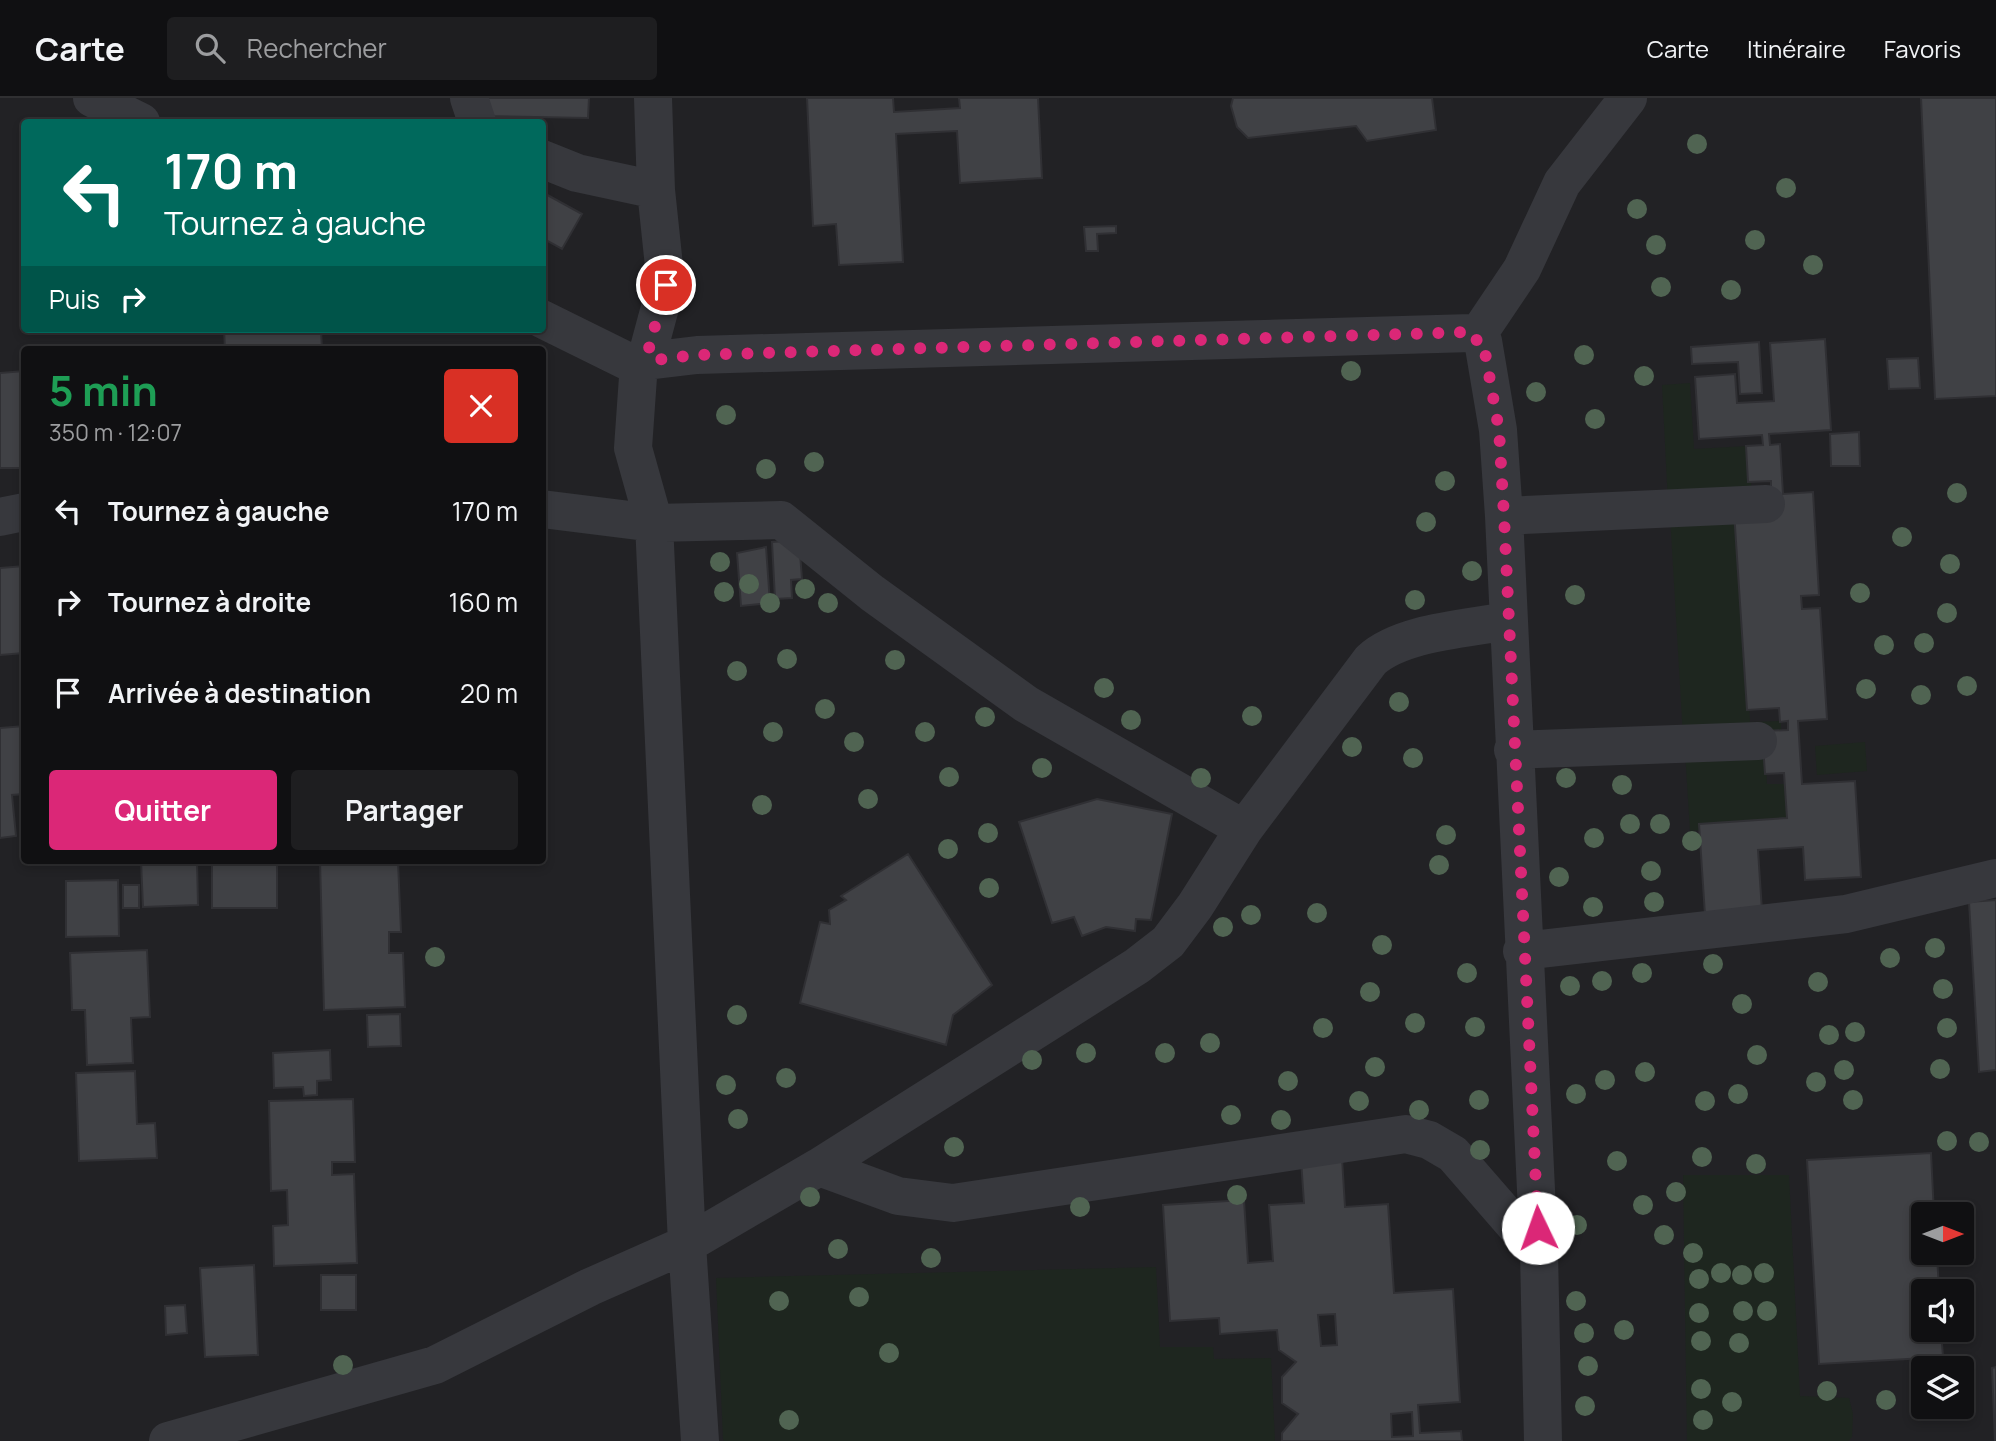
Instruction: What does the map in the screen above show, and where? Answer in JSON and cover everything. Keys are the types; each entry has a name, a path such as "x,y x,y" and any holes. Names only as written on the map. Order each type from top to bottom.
{"lane":[{"path":"92,98 135,119"},
{"path":"469,98 476,119"},
{"path":"653,98 656,190 666,285 643,363 633,448 653,523 687,1244 700,1441"},
{"path":"1543,1441 1539,1253 1522,951 1504,516 1499,430 1480,333 1522,269 1562,183 1628,98"},
{"path":"546,161 578,173 656,190"},
{"path":"546,321 643,363 696,355 1480,333"},
{"path":"1504,516 1766,504"},
{"path":"546,510 653,523 781,520 873,593 1026,705 1244,829"},
{"path":"0,517 21,513"},
{"path":"168,1441 435,1365 590,1287 687,1244 819,1167 1137,966 1168,942 1195,906 1244,829 1371,660 1384,649 1402,642 1507,621"},
{"path":"1513,750 1758,741"},
{"path":"1522,951 1846,914 1996,878"},
{"path":"819,1167 898,1196 953,1203 1406,1134 1429,1140 1453,1154 1539,1253"}],"shaded area":[{"path":"0,98 1996,98 1996,1441 0,1441"},
{"path":"1690,383 1694,449 1765,445 1749,453 1752,498 1668,503 1662,385"},
{"path":"1670,515 1738,517 1750,722 1781,721 1781,731 1683,736"},
{"path":"1865,742 1867,771 1817,775 1815,746"},
{"path":"1765,746 1767,784 1787,784 1789,824 1690,831 1685,751"},
{"path":"1683,1175 1789,1175 1800,1396 1849,1398 1853,1414 1852,1437 1848,1441 1687,1441"},
{"path":"1156,1267 1160,1347 1213,1347 1214,1359 1271,1358 1275,1441 723,1439 716,1278"}],"building":[{"path":"487,98 589,98 588,118 487,116"},
{"path":"807,98 893,98 894,112 960,108 959,98 1038,98 1042,178 960,183 957,131 896,134 903,262 839,265 836,224 813,226"},
{"path":"1233,98 1432,98 1436,130 1367,141 1356,126 1248,138 1237,127 1231,106"},
{"path":"1921,98 1996,98 1996,396 1935,399"},
{"path":"546,194 582,214 562,249 546,240"},
{"path":"1116,226 1116,233 1097,234 1098,251 1086,251 1084,227"},
{"path":"224,333 321,333 322,346 225,346"},
{"path":"1825,339 1831,430 1769,434 1770,445 1780,444 1783,494 1813,492 1819,595 1801,596 1802,609 1820,608 1827,719 1798,721 1802,784 1855,781 1861,877 1805,880 1803,847 1758,850 1762,911 1705,915 1699,824 1787,818 1784,773 1765,774 1762,731 1788,730 1788,721 1780,722 1779,708 1747,710 1734,511 1771,494 1771,481 1748,482 1746,446 1763,445 1762,435 1699,439 1695,377 1735,374 1737,403 1774,401 1770,343"},
{"path":"1759,342 1762,393 1740,394 1738,362 1692,364 1691,347"},
{"path":"1918,358 1920,388 1889,389 1887,359"},
{"path":"21,371 21,468 0,468 0,373"},
{"path":"1859,432 1860,466 1831,466 1830,434"},
{"path":"799,540 802,579 791,580 792,598 775,599 772,542"},
{"path":"766,547 770,603 741,606 737,553"},
{"path":"21,566 21,653 0,655 0,568"},
{"path":"21,726 21,794 12,795 16,836 0,838 0,728"},
{"path":"1097,799 1172,814 1151,920 1136,919 1135,931 1106,927 1082,936 1074,917 1052,923 1019,822"},
{"path":"908,854 992,985 953,1015 946,1045 800,1003 820,922 830,924 829,910 846,900 841,896"},
{"path":"141,864 197,864 198,905 143,907"},
{"path":"212,864 277,864 277,908 212,908"},
{"path":"320,864 398,864 401,932 389,932 389,953 403,953 405,1007 324,1010"},
{"path":"118,880 119,936 66,937 66,881"},
{"path":"123,885 139,885 139,908 123,908"},
{"path":"1996,900 1996,1070 1979,1072 1969,902"},
{"path":"147,950 150,1017 131,1018 133,1063 87,1065 85,1010 72,1010 70,953"},
{"path":"400,1014 401,1046 368,1047 367,1015"},
{"path":"330,1050 331,1080 317,1081 317,1095 304,1096 303,1087 274,1088 273,1053"},
{"path":"135,1071 137,1124 155,1123 157,1158 79,1161 76,1073"},
{"path":"353,1099 355,1162 332,1162 332,1175 354,1174 357,1263 274,1266 273,1226 288,1225 287,1190 271,1191 269,1101"},
{"path":"1931,1153 1933,1202 1911,1202 1911,1265 1938,1265 1938,1279 1911,1279 1911,1342 1942,1342 1943,1356 1819,1364 1807,1160"},
{"path":"1342,1158 1345,1207 1388,1204 1394,1293 1453,1289 1460,1402 1418,1405 1420,1433 1461,1431 1462,1441 1282,1441 1282,1433 1298,1414 1282,1403 1282,1377 1296,1362 1279,1350 1277,1330 1220,1334 1219,1318 1170,1321 1163,1205 1244,1200 1248,1263 1273,1261 1269,1205 1304,1203 1301,1160","holes":["1335,1314 1337,1345 1321,1346 1318,1315","1412,1412 1413,1436 1392,1437 1391,1414"]},
{"path":"254,1265 258,1355 205,1357 200,1268"},
{"path":"321,1275 356,1275 356,1310 321,1310"},
{"path":"185,1305 187,1333 166,1335 165,1306"},
{"path":"1996,1367 1996,1441 1995,1441 1992,1368"}],"route":[{"path":"666,285 648,352 655,360 696,355 1472,332 1476,340 1483,341 1499,430 1522,951 1538,1228"}]}
